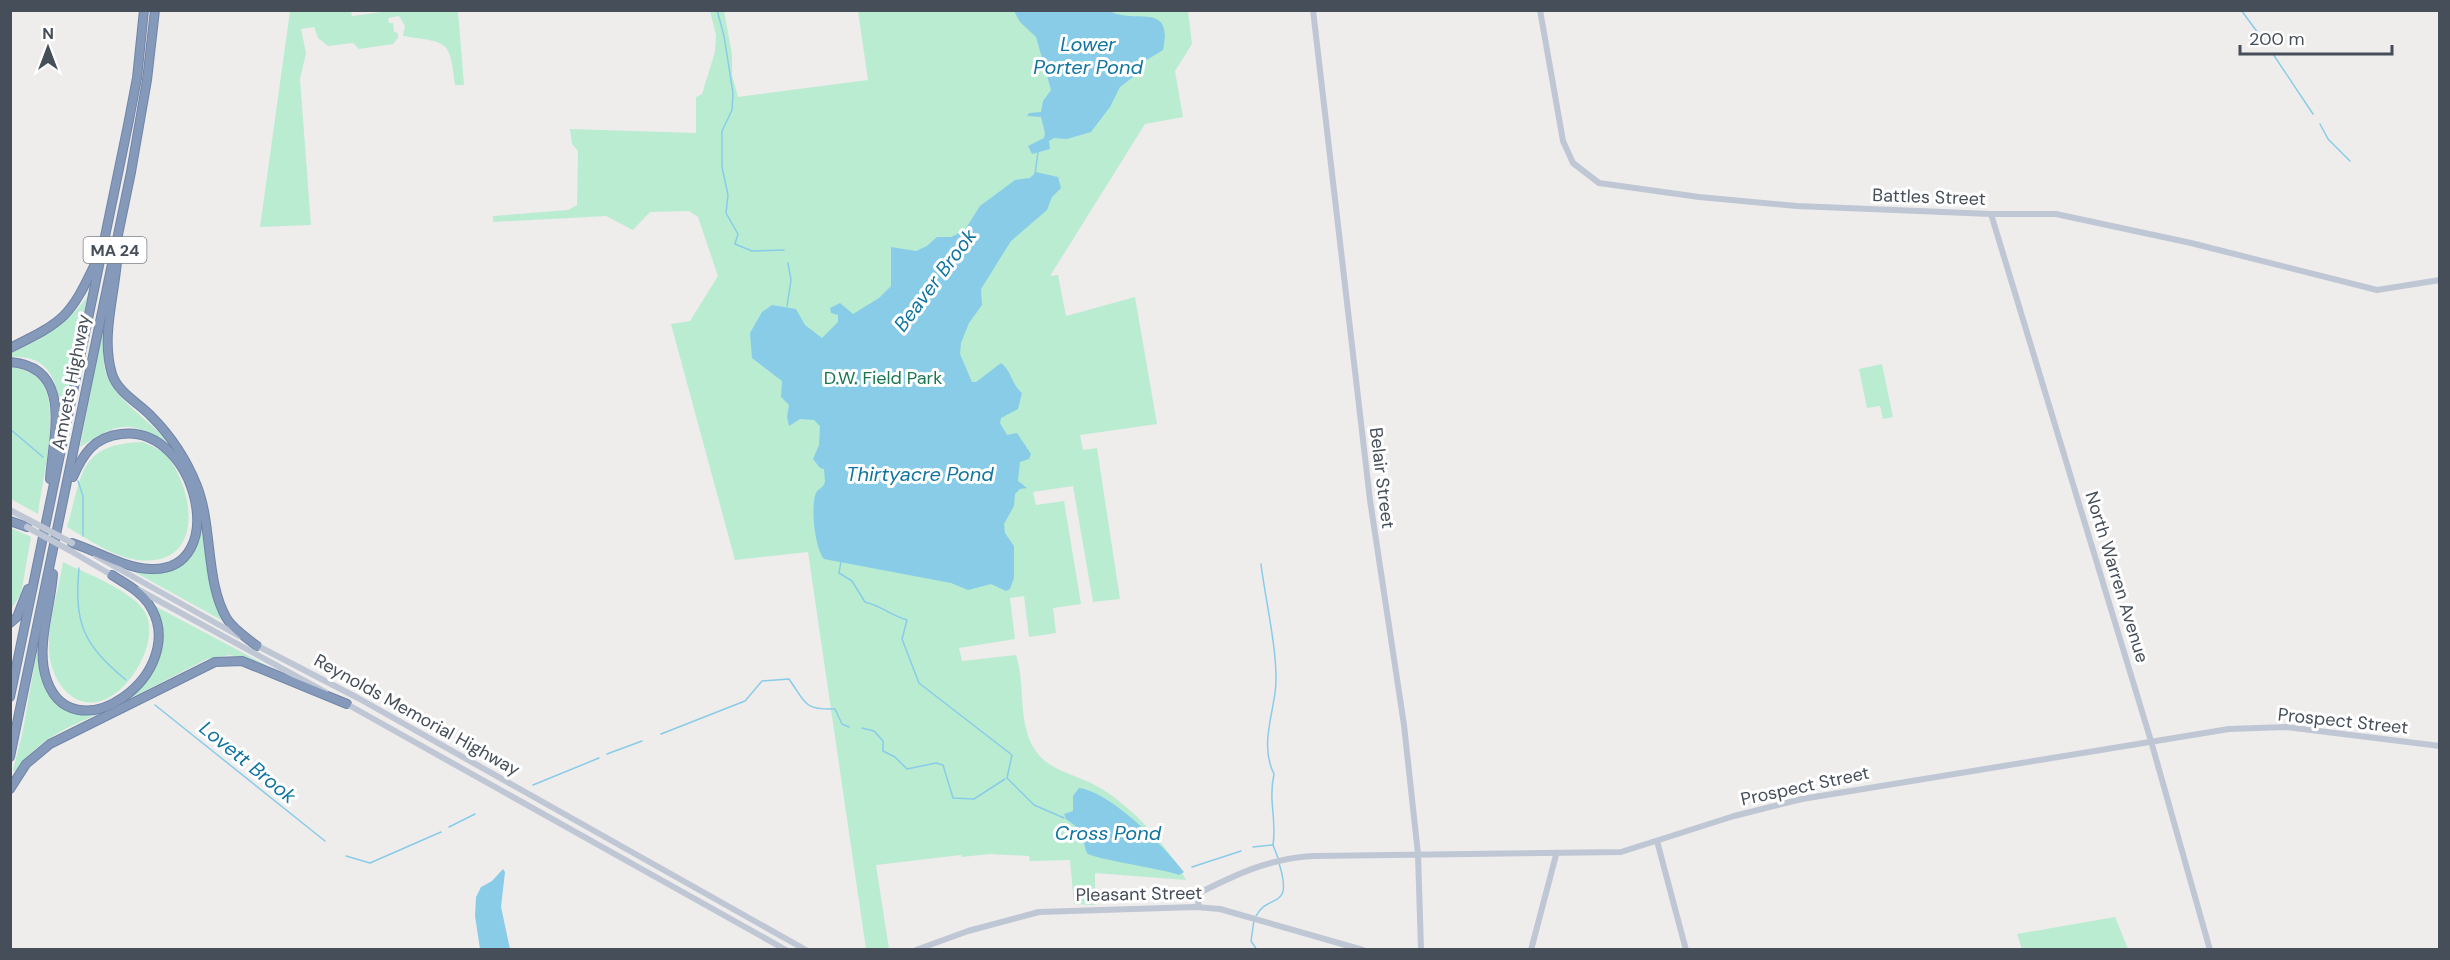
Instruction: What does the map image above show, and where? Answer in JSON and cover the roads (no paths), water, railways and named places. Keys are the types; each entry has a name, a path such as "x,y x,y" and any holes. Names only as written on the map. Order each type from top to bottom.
{"highway":[{"name":"Amvets Highway","path":"10,697 137,78 144,10"},
{"name":"Amvets Highway","path":"10,757 68,488 118,235 147,80 154,10"},
{"path":"118,235 108,335 109,360 113,377 119,388 165,431 188,465 204,506 221,607 236,630 257,646"},
{"path":"10,348 49,328 66,316 77,303 101,251"},
{"path":"10,362 29,365 39,371 56,399 49,503"},
{"path":"68,488 84,453 93,445 114,435 138,434 163,445 177,459 199,513 197,533 187,554 159,569 143,568 70,546"},
{"path":"10,520 28,524"},
{"path":"54,549 45,673 58,698 78,708 97,710 120,702 144,677 158,645 155,620 149,604 139,593 112,575"},
{"path":"10,622 17,616 26,598 39,555"},
{"path":"10,789 26,764 50,744 215,662 242,661 347,704"}],"street":[{"name":"Belair Street","path":"1313,10 1358,408 1382,591 1404,725 1418,854 1421,950"},
{"name":"Battles Street","path":"1540,10 1563,141 1573,164 1599,183 1699,197 1797,206 1991,214 2056,213 2191,243 2377,291 2439,280"},
{"name":"North Warren Avenue","path":"1991,214 2151,741 2210,950"},
{"name":"Reynolds Memorial Highway","path":"10,510 28,524 358,698 806,950"},
{"name":"Reynolds Memorial Highway","path":"70,546 112,575 786,950"},
{"name":"Prospect Street","path":"1198,907 1199,893 1247,869 1279,859 1418,854 1556,855 1621,852 1734,816 1802,799 2229,729 2286,727 2439,746"},
{"path":"1657,841 1686,950"},
{"path":"1531,950 1556,855"},
{"name":"Pleasant Street","path":"916,950 968,931 1045,911 1140,911 1198,907 1216,908 1364,950"}],"water":[{"name":"Lower Porter Pond","path":"1014,11 1110,11 1119,15 1157,19 1163,25 1165,35 1163,50 1145,61 1133,77 1120,87 1110,107 1091,132 1067,139 1054,138 1049,141 1050,149 1032,154 1028,146 1044,138 1045,133 1041,117 1027,116 1029,113 1041,112 1043,101 1051,90 1036,37 1020,22"},
{"name":"Thirtyacre Pond","path":"1036,172 1058,177 1061,188 1052,197 1047,210 1011,241 981,289 982,305 969,323 961,343 960,354 972,382 976,382 1001,363 1022,393 1018,409 1001,418 1000,423 1007,435 1017,433 1031,454 1029,459 1020,462 1018,481 1027,488 1020,489 1015,494 1014,506 1004,524 1005,533 1014,546 1014,578 1010,589 1006,591 991,584 968,590 951,583 824,559 816,537 813,508 816,493 825,482 824,469 820,468 813,459 819,445 820,426 814,420 800,419 789,426 787,417 789,405 781,397 782,381 752,358 750,333 762,312 772,305 796,309 805,325 822,338 838,322 838,315 831,313 830,308 840,303 853,314 879,298 891,286 891,247 916,251 927,246 937,237 951,237 964,231 980,206 1015,180 1030,178"},
{"name":"Cross Pond","path":"1079,788 1106,799 1121,809 1164,848 1184,872 1179,875 1087,853 1081,830 1066,819 1064,814 1073,811 1073,796"},
{"path":"503,869 505,872 501,907 510,949 480,949 475,916 476,897 481,887 492,881"}],"waterway":[{"path":"717,10 724,36 733,93 732,110 722,131 722,167 728,195 726,213 738,234 735,244 752,251 784,250"},
{"path":"2241,10 2267,45"},
{"path":"2273,54 2313,114"},
{"path":"2320,124 2328,139 2350,161"},
{"name":"Beaver Brook","path":"1035,174 1038,152"},
{"path":"787,306 791,280 788,263"},
{"name":"Lovett Brook","path":"10,429 43,457"},
{"name":"Lovett Brook","path":"78,481 83,496 83,536"},
{"name":"Beaver Brook","path":"841,561 839,573 852,581 865,602 907,620 902,639 919,683 1012,755 1007,778 1034,805 1064,818"},
{"path":"1261,564 1276,679 1268,744 1268,754 1274,774 1272,784 1273,845"},
{"name":"Lovett Brook","path":"79,568 78,604 84,632 100,655 126,680"},
{"name":"Lovett Brook","path":"661,734 745,701 762,681 789,679 806,703 817,708 835,709 842,724 849,727"},
{"name":"Lovett Brook","path":"155,705 325,841"},
{"name":"Lovett Brook","path":"862,728 874,731 883,741 883,751 895,757 907,769 936,763 943,765 953,798 974,799 1005,779"},
{"name":"Lovett Brook","path":"607,754 642,741"},
{"name":"Lovett Brook","path":"533,785 599,758"},
{"name":"Lovett Brook","path":"449,827 475,814"},
{"name":"Lovett Brook","path":"346,856 370,863 441,832"},
{"path":"1253,847 1273,845 1278,858"},
{"path":"1192,867 1241,851"},
{"path":"1256,916 1261,909 1281,895 1283,878 1279,863"},
{"path":"1254,920 1251,941 1257,950"}],"park label":[{"name":"D.W. Field Park","path":"883,378"}]}
